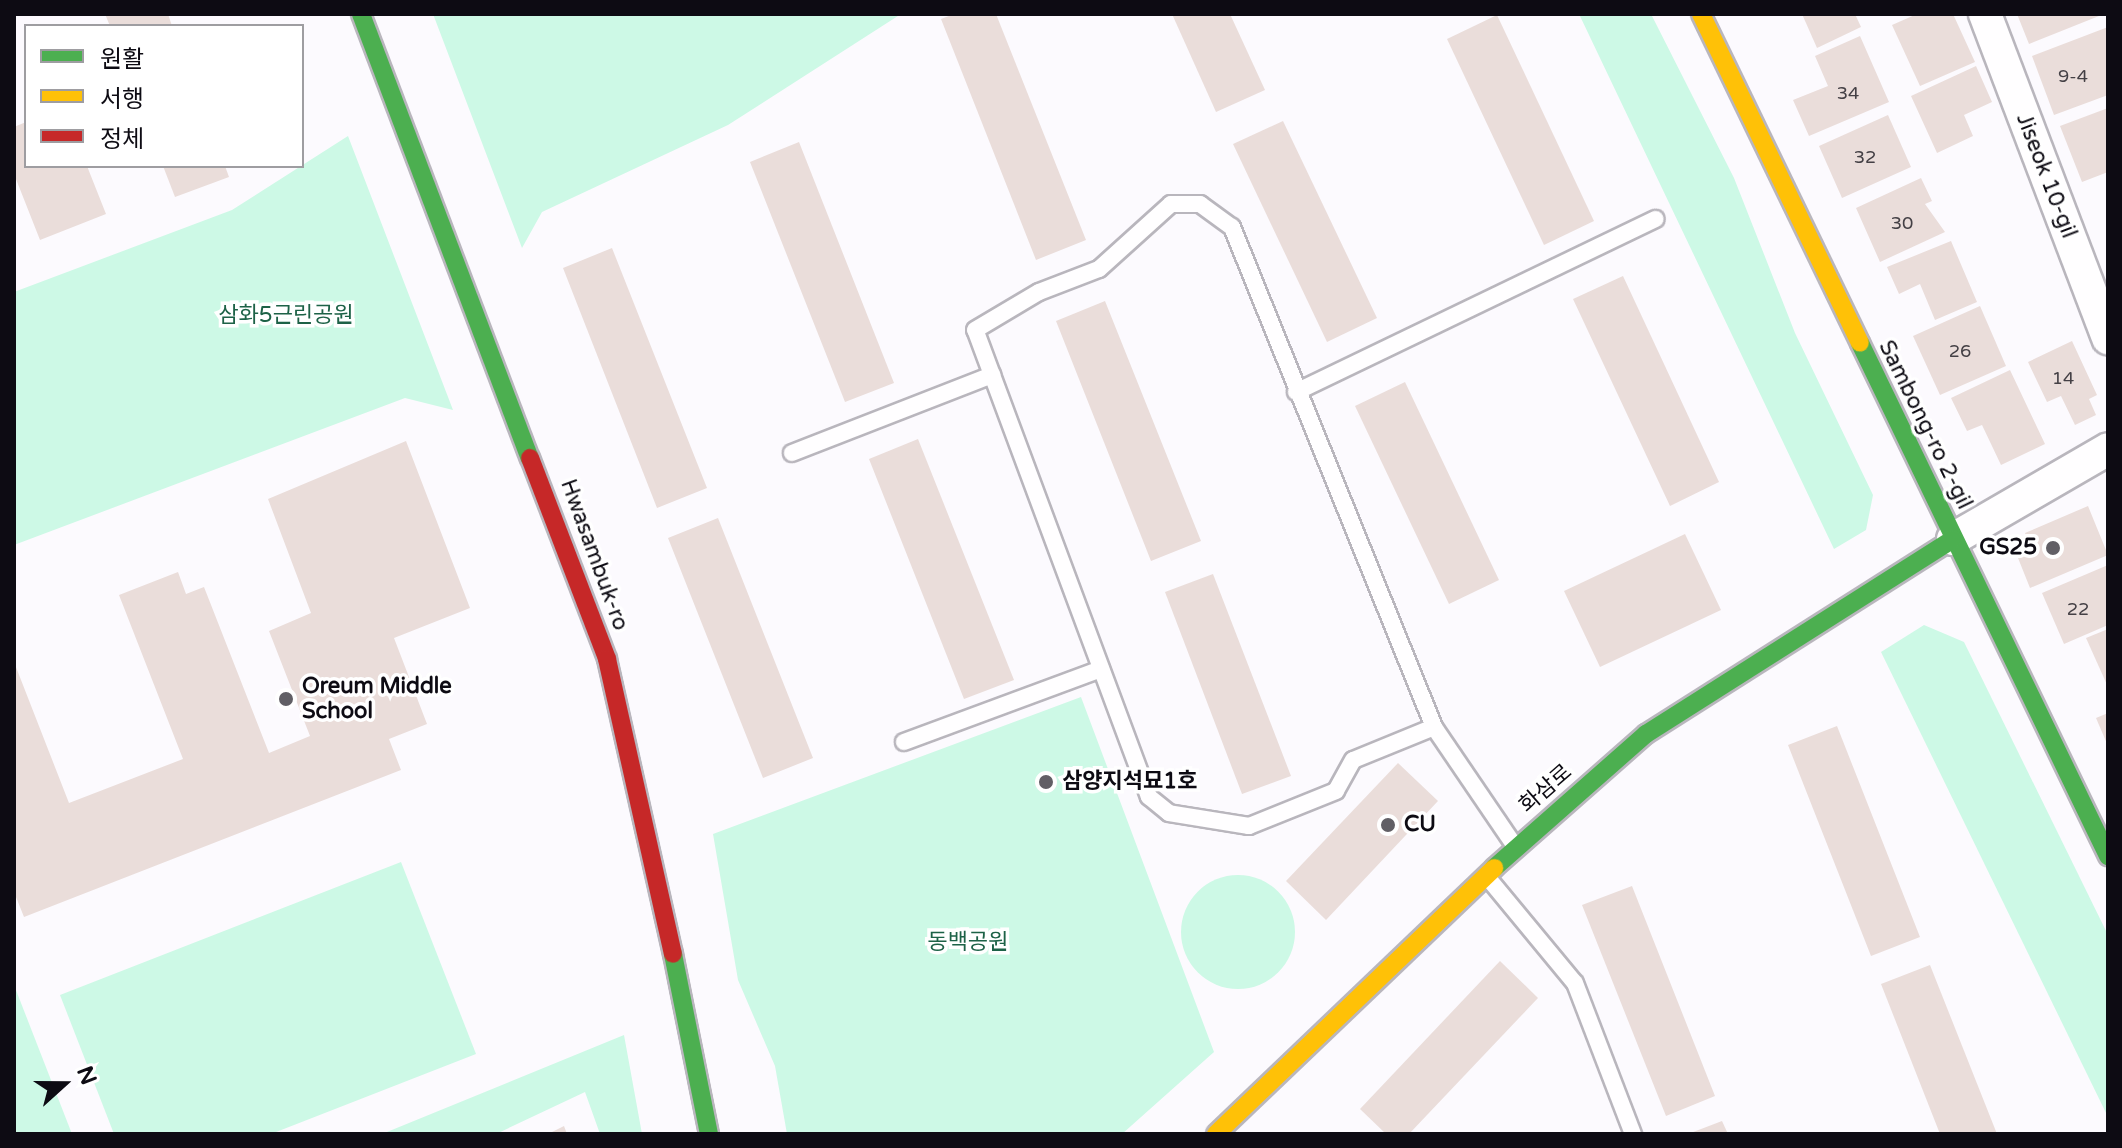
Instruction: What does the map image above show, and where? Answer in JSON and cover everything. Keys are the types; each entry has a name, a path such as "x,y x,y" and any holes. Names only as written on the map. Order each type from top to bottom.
{"street":[{"name":"Hwasambuk-ro","path":"361,14 607,659 638,776 709,1134"},
{"name":"Sambong-ro 2-gil","path":"1701,14 2108,856"},
{"name":"Jiseok 10-gil","path":"1985,14 2108,338"},
{"path":"1953,539 2108,449"},
{"name":"화삼로","path":"1216,1134 1516,847 1646,734 1953,539"}],"lane":[{"path":"1434,727 1353,760 1336,791 1249,826 1169,813 1149,797 975,330 1039,292 1099,269 1171,204 1200,204 1232,227 1296,392 1434,727 1516,847"},
{"path":"1296,392 1655,219"},
{"path":"792,453 992,375"},
{"path":"904,742 1101,669"},
{"path":"1486,877 1575,983 1633,1134"}],"green space":[{"path":"433,14 901,14 728,125 542,212 522,248"},
{"path":"1579,14 1651,14 1734,178 1795,333 1873,495 1866,530 1834,549"},
{"name":"삼화5근린공원","path":"348,136 453,410 405,398 14,545 14,292 232,210 298,168 304,168 304,164"},
{"path":"1924,625 1964,642 2108,935 2108,1117 1881,652"},
{"name":"동백공원","path":"1081,697 1214,1052 1122,1134 787,1134 775,1066 738,980 713,834"},
{"path":"401,862 476,1054 271,1134 114,1134 60,995"},
{"path":"1238,875 1260,880 1278,892 1290,910 1295,932 1290,954 1278,972 1260,984 1238,989 1216,984 1198,972 1186,954 1181,932 1186,910 1198,892 1216,880"},
{"path":"14,985 72,1134 14,1134"},
{"path":"624,1035 642,1134 600,1134 585,1092 496,1134 382,1134"}],"building":[{"path":"105,14 168,14 171,24 109,24"},
{"path":"954,14 996,14 1086,240 1036,260 941,19"},
{"path":"1172,14 1230,14 1265,90 1216,112"},
{"path":"1802,14 1855,14 1861,27 1817,48"},
{"path":"1917,14 1953,14 1975,62 1920,86 1892,25"},
{"path":"2017,14 2104,14 2029,44"},
{"path":"1497,15 1594,221 1544,245 1447,39"},
{"path":"2108,27 2108,95 2054,115 2032,56"},
{"path":"1860,36 1889,102 1809,136 1793,100 1828,86 1815,56"},
{"path":"1976,66 1992,102 1964,115 1973,136 1937,153 1911,96"},
{"path":"2108,108 2108,172 2082,182 2060,126"},
{"path":"1888,115 1911,167 1842,198 1819,146"},
{"path":"1283,121 1377,318 1327,342 1233,144"},
{"path":"24,123 24,168 88,168 106,214 40,240 14,174 14,127"},
{"path":"799,142 894,383 845,402 750,162"},
{"path":"164,168 226,168 229,177 175,197"},
{"path":"1921,178 1932,201 1925,204 1945,232 1880,262 1856,208"},
{"path":"1951,241 1977,302 1935,320 1920,284 1899,294 1887,267"},
{"path":"612,248 707,488 657,508 563,268"},
{"path":"1623,276 1719,482 1670,506 1573,299"},
{"path":"1105,301 1201,541 1151,561 1056,321"},
{"path":"1980,306 2006,366 1940,395 1913,336"},
{"path":"2072,341 2097,395 2089,399 2096,415 2075,425 2061,396 2047,402 2028,362"},
{"path":"2010,370 2045,444 2001,465 1982,425 1967,431 1951,398"},
{"path":"1405,382 1499,580 1449,604 1355,406"},
{"path":"918,439 1014,680 964,699 869,459"},
{"path":"406,441 470,608 394,638 427,724 389,739 401,770 24,917 14,892 14,662 69,803 183,759 119,595 178,572 186,594 204,587 269,753 310,736 269,631 311,613 268,499"},
{"path":"2088,506 2108,555 2030,588 2018,558 2032,552 2025,533"},
{"path":"718,518 813,758 763,778 668,538"},
{"path":"1685,534 1721,610 1600,667 1564,591"},
{"path":"2108,565 2108,625 2064,644 2042,593"},
{"path":"1213,574 1291,776 1242,794 1165,592"},
{"path":"2108,629 2108,687 2086,638"},
{"path":"2108,713 2108,746 2096,718"},
{"path":"1837,726 1920,937 1871,956 1788,745"},
{"path":"1398,763 1438,801 1326,920 1286,881"},
{"path":"1632,886 1715,1096 1666,1116 1582,905"},
{"path":"1500,961 1538,998 1409,1134 1386,1134 1360,1109"},
{"path":"1930,965 1997,1134 1940,1134 1881,984"},
{"path":"1722,1121 1728,1134 1688,1134"},
{"path":"564,1126 567,1134 548,1134"}],"traffic: fast":[{"path":"361,14 530,458"},
{"path":"1860,343 2108,856"},
{"path":"1494,868 1646,734 1953,539"},
{"path":"673,954 709,1134"}],"traffic: slow":[{"path":"1701,14 1860,343"},
{"path":"1216,1134 1494,868"}],"traffic: jam":[{"path":"530,458 607,659 673,954"}],"place":[{"name":"GS25","path":"2053,548"},
{"name":"Oreum Middle School","path":"286,699"},
{"name":"삼양지석묘1호","path":"1046,782"},
{"name":"CU","path":"1388,825"}]}
